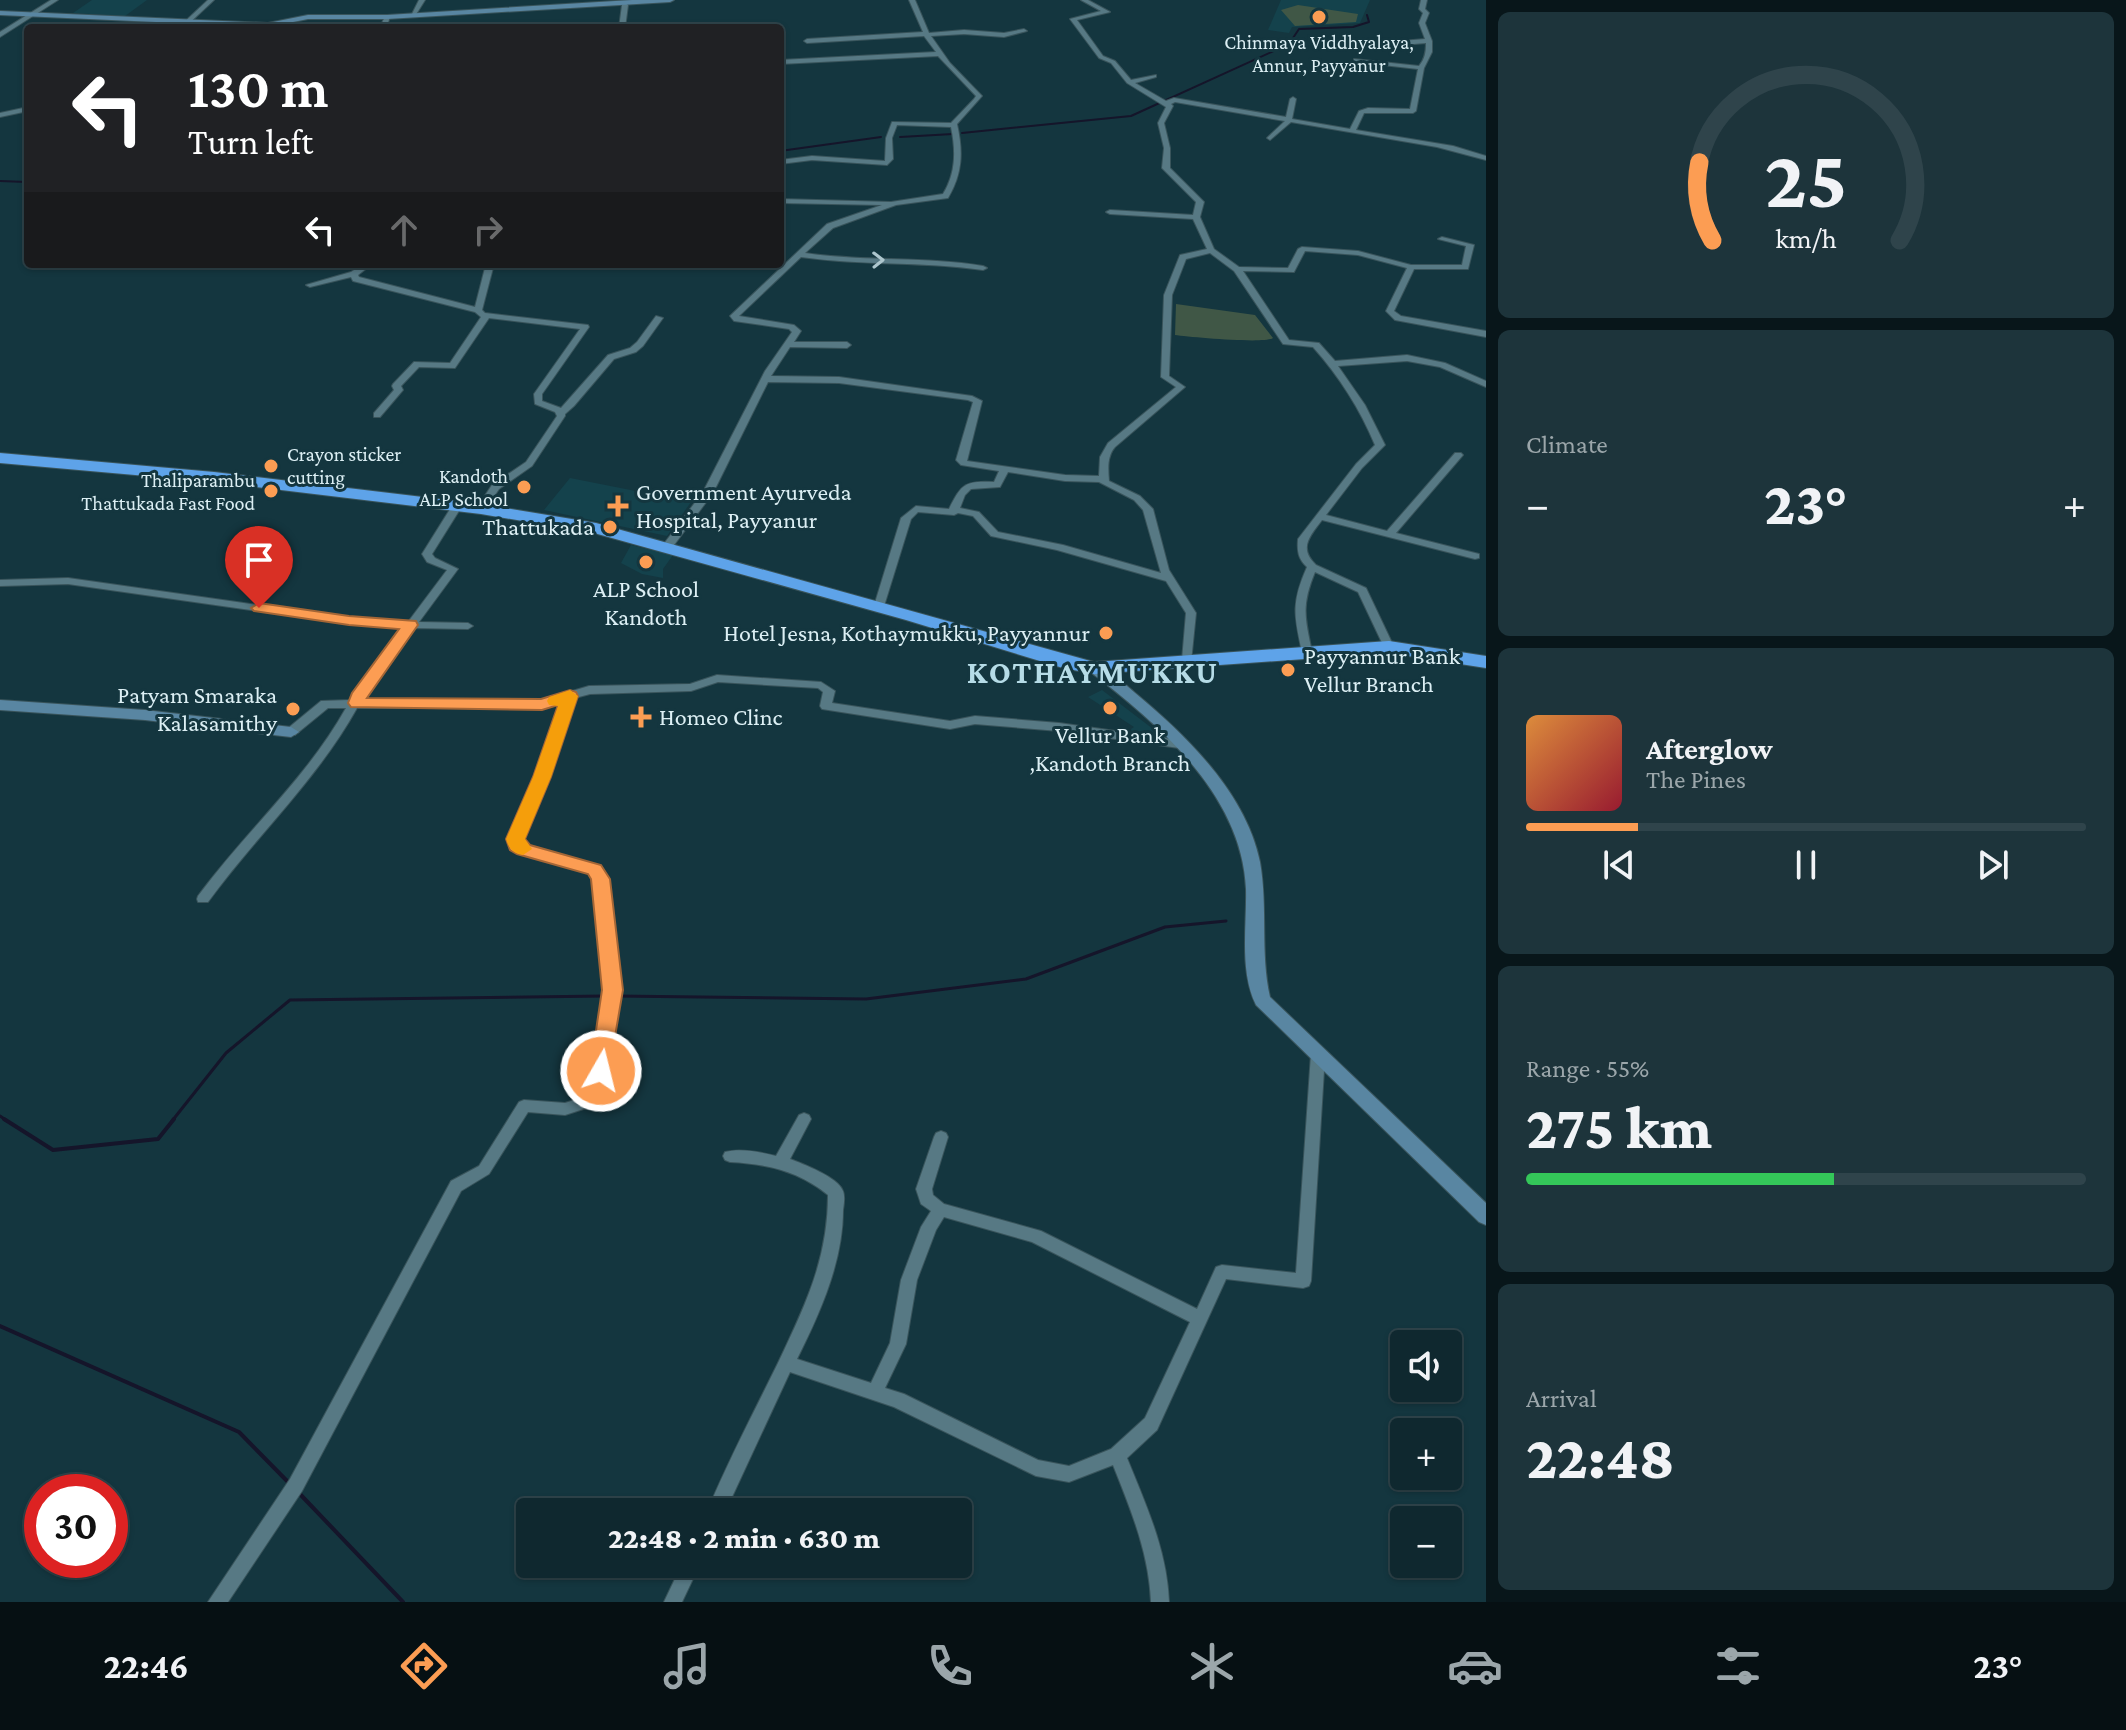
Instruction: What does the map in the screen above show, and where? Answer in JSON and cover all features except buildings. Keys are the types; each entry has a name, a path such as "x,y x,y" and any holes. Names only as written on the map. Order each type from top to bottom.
{"highway":[{"path":"0,458 214,477 481,509 596,528 879,606 1070,664 1094,668 1389,647 1486,662"}],"main road":[{"path":"273,24 308,17 387,17 670,0"},
{"path":"0,13 170,24"},
{"path":"1094,668 1116,684 1206,769 1229,806 1248,847 1254,892 1254,973 1262,1000 1486,1216"},
{"path":"0,705 145,715 291,732"}],"street":[{"path":"0,35 55,0"},
{"path":"185,24 211,0"},
{"path":"413,15 422,0"},
{"path":"784,201 895,203 945,196 948,192 955,179 960,152 954,125 959,113 974,105 979,96 965,84 925,34 912,0"},
{"path":"1084,0 1107,12 1073,19 1101,57 1113,62 1129,82 1170,106 1161,117 1160,132 1168,146 1166,168 1200,202 1196,217 1211,250 1237,269 1286,342 1316,345 1370,418 1380,445 1321,517 1302,546 1312,568 1356,584 1362,590 1389,647"},
{"path":"1352,131 1361,112 1413,111 1429,41 1422,23 1426,13 1422,9 1424,0"},
{"path":"623,24 625,5"},
{"path":"384,24 387,17"},
{"path":"807,41 974,32 1004,35 1024,31"},
{"path":"1353,47 1429,41"},
{"path":"784,62 942,54"},
{"path":"1356,60 1421,68"},
{"path":"1129,82 1154,76"},
{"path":"1270,138 1288,122 1293,99"},
{"path":"1163,100 1379,137 1431,142 1466,149 1486,158"},
{"path":"0,115 24,110"},
{"path":"784,162 823,158 887,163 894,123 954,125"},
{"path":"1378,153 1379,137"},
{"path":"667,547 708,493 765,379 797,331 791,327 733,317 830,226 895,203"},
{"path":"1110,212 1196,217"},
{"path":"1237,269 1291,270 1302,249 1358,253 1411,267 1465,267 1470,245 1442,239"},
{"path":"1104,479 1108,448 1181,387 1165,377 1168,295 1183,257 1211,250"},
{"path":"800,255 849,261 903,260 983,268"},
{"path":"1411,267 1390,311 1398,318 1486,334"},
{"path":"310,285 354,274 363,268"},
{"path":"377,415 394,398 399,390 396,386 417,364 452,366 482,313 489,268"},
{"path":"354,274 356,279 482,313 585,327 538,394 538,402 560,413"},
{"path":"481,509 495,487 529,464 560,413 611,357 633,350 659,318"},
{"path":"788,344 847,345"},
{"path":"1332,364 1407,358 1442,365 1486,384"},
{"path":"765,379 839,380 978,401 961,460 964,463 1065,478 1104,479 1137,498 1148,509 1164,570 1191,613 1187,660"},
{"path":"1390,534 1458,455"},
{"path":"879,606 906,518 916,509 954,512 961,490 968,484 997,485 1005,469"},
{"path":"203,899 227,866 290,796 357,703 360,693 453,569 431,560 427,554 457,506"},
{"path":"954,509 976,514 995,534 1059,547 1170,579"},
{"path":"1321,517 1475,556"},
{"path":"1307,652 1297,618 1299,600 1312,568"},
{"path":"0,583 68,581 317,617 410,625 468,626"},
{"path":"291,732 325,704 542,704 589,690 691,687 717,678 821,685 829,691 826,706 950,725 975,720 1045,725 1179,744"},
{"path":"217,1602 292,1490 456,1186 484,1170 524,1106 565,1109 597,1099 612,995 609,931 598,873 524,849 517,845 516,839 542,777 570,696"},
{"path":"786,1363 898,1400 1036,1468 1069,1474 1117,1455 1151,1424 1222,1272 1303,1281 1318,1054"},
{"path":"780,1163 804,1119"},
{"path":"941,1137 924,1189 926,1199 940,1209 1036,1236 1200,1319"},
{"path":"723,1498 818,1294 834,1238 837,1213 836,1192 821,1179 780,1163 730,1156"},
{"path":"875,1392 898,1344 909,1280 929,1227 940,1209"},
{"path":"1117,1455 1147,1535 1160,1589 1160,1602"},
{"path":"673,1602 684,1578"}],"shaded area":[{"path":"92,0 147,0 125,16 73,13"},
{"name":"Chinmaya Viddhyalaya, Annur, Payyanur","path":"1281,0 1370,0 1360,23 1292,27 1289,33 1268,30"},
{"name":"Government Ayurveda Hospital, Payyanur","path":"570,478 691,502 667,536 544,510"},
{"name":"ALP School Kandoth","path":"631,545 673,555 663,569 663,578 642,574 621,563"},
{"path":"1102,690 1157,732 1159,739 1133,736 1131,729 1134,727 1088,697"}],"green space":[{"path":"1298,5 1358,14 1356,22 1295,26 1281,10"},
{"path":"1176,304 1255,315 1273,338 1242,340 1175,335"}],"waterway":[{"path":"962,133 1131,116 1289,44 1299,29 1353,27 1369,22 1367,15"},
{"path":"900,137 953,134"},
{"path":"784,150 881,137"},
{"path":"0,181 24,182"},
{"path":"616,996 866,999 1026,979 1165,927 1226,921"},
{"path":"172,1121 226,1053 290,1000 605,996"},
{"path":"0,1116 6,1120"},
{"path":"6,1120 53,1150 158,1139 174,1119"},
{"path":"0,1326 239,1432 290,1484"},
{"path":"298,1492 403,1602"}],"slow traffic":[{"path":"523,849 517,845 516,839 542,777 570,696 555,701"}],"place":[{"name":"Chinmaya Viddhyalaya, Annur, Payyanur","path":"1319,17"},
{"name":"Crayon sticker cutting","path":"271,466"},
{"name":"Kandoth ALP School","path":"524,487"},
{"name":"Thaliparambu Thattukada Fast Food","path":"271,491"},
{"name":"Government Ayurveda Hospital, Payyanur","path":"618,506"},
{"name":"Thattukada","path":"610,527"},
{"name":"ALP School Kandoth","path":"646,562"},
{"name":"Hotel Jesna, Kothaymukku, Payyannur","path":"1106,633"},
{"name":"Payyannur Bank Vellur Branch","path":"1288,670"},
{"name":"Vellur Bank ,Kandoth Branch","path":"1110,708"},
{"name":"Patyam Smaraka Kalasamithy","path":"293,709"},
{"name":"Homeo Clinc","path":"641,717"}],"district":[{"name":"KOTHAYMUKKU","path":"1093,672"}],"route":[{"path":"259,608 349,621 410,625 360,693 357,703 542,704 570,696 542,777 516,839 517,845 536,854 595,869 601,879 609,931 612,990 601,1071"}]}
